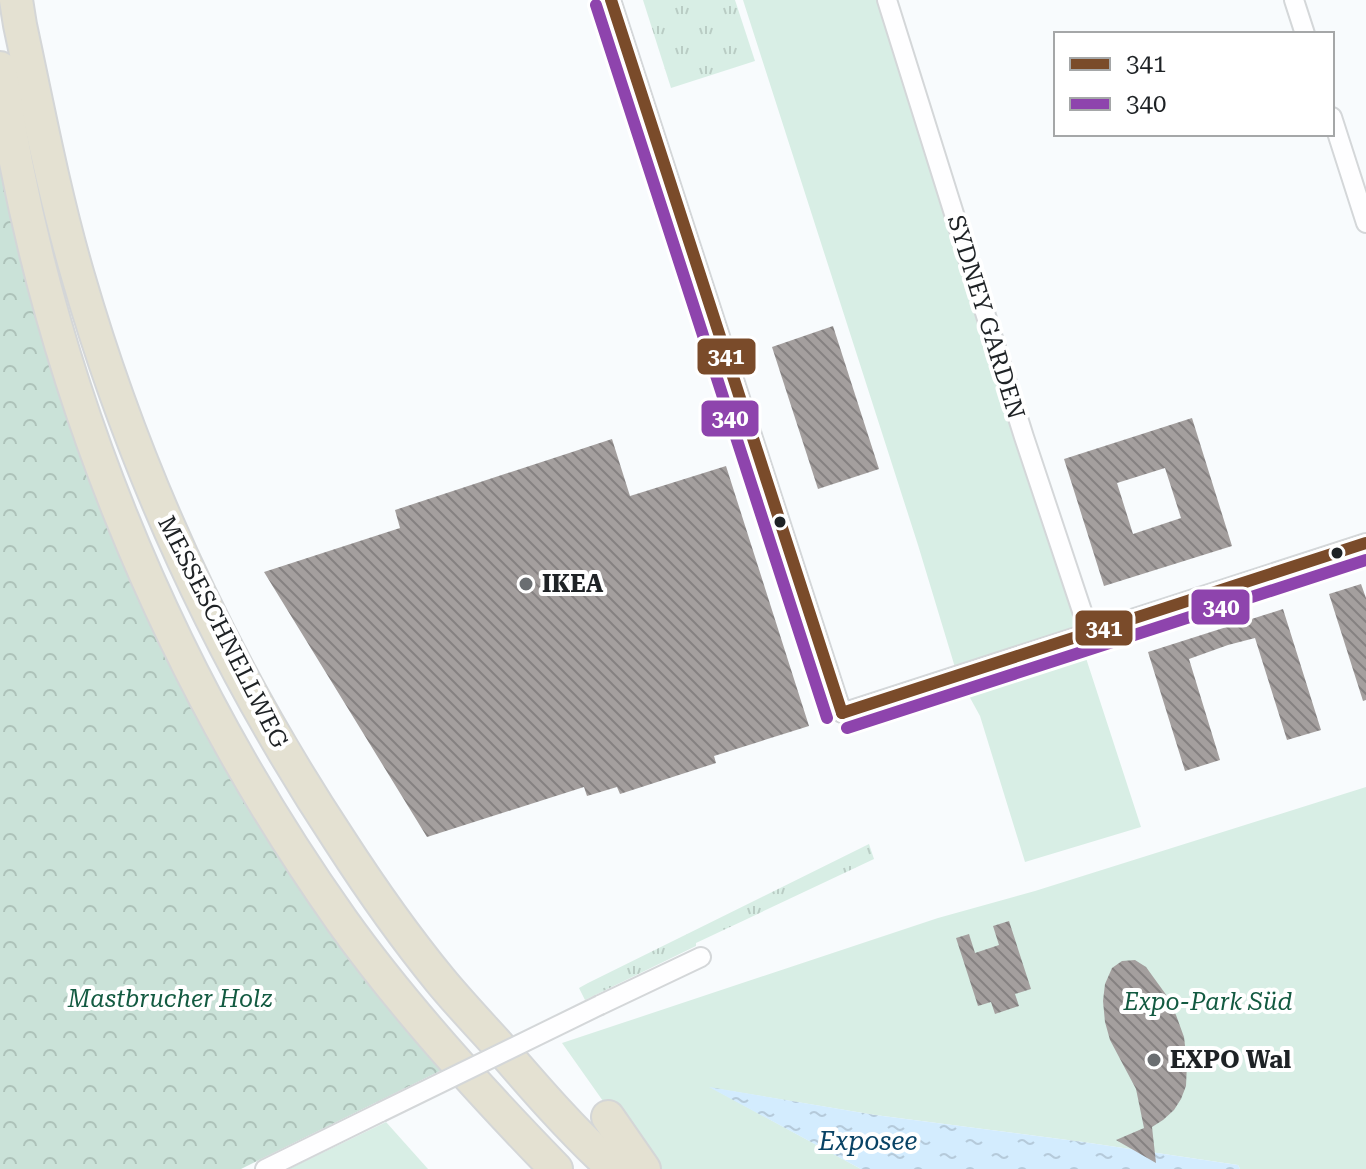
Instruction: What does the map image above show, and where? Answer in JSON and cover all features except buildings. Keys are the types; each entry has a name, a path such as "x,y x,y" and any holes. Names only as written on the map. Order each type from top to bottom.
{"highway":[{"name":"MESSESCHNELLWEG","path":"16,0 77,275 146,476 205,607 275,738 377,897 440,980 538,1091 614,1169"},
{"name":"MESSESCHNELLWEG","path":"0,68 26,215 63,354 111,493 169,627 238,757 287,840 343,922 406,1003 506,1118 556,1169"},
{"path":"608,1117 644,1169"}],"street":[{"path":"611,0 842,713 1366,543"},
{"name":"SYDNEY GARDEN","path":"887,0 1019,422 1089,632"},
{"path":"1294,0 1304,32"},
{"path":"1334,123 1366,223"},
{"path":"265,1169 701,957"}],"green space":[{"path":"643,0 735,0 755,61 671,88"},
{"path":"743,0 887,0 1089,632 1085,655 1141,827 1025,862 980,716 957,674"},
{"name":"Mastbrucher Holz","path":"0,158 12,219 48,351 90,478 135,592 240,792 308,899 373,988 442,1070 241,1169 0,1169"},
{"name":"Expo-Park Süd","path":"1366,787 1366,1169 1240,1169 1238,1165 875,1115 712,1088 861,1169 651,1169 562,1043 938,918 1035,891"},
{"path":"869,844 874,859 696,943 696,946 585,1000 579,988 588,983"},
{"path":"386,1122 428,1169 289,1169"}],"water":[{"name":"Exposee","path":"709,1087 875,1115 1238,1165 1240,1169 861,1169"}],"transit line":[{"name":"341","path":"611,0 842,713"},
{"name":"340","path":"596,5 827,718"},
{"name":"341","path":"842,713 1366,543"},
{"name":"340","path":"847,728 1366,560"}],"place":[{"name":"IKEA","path":"526,584"},
{"name":"EXPO Wal","path":"1154,1060"}]}
